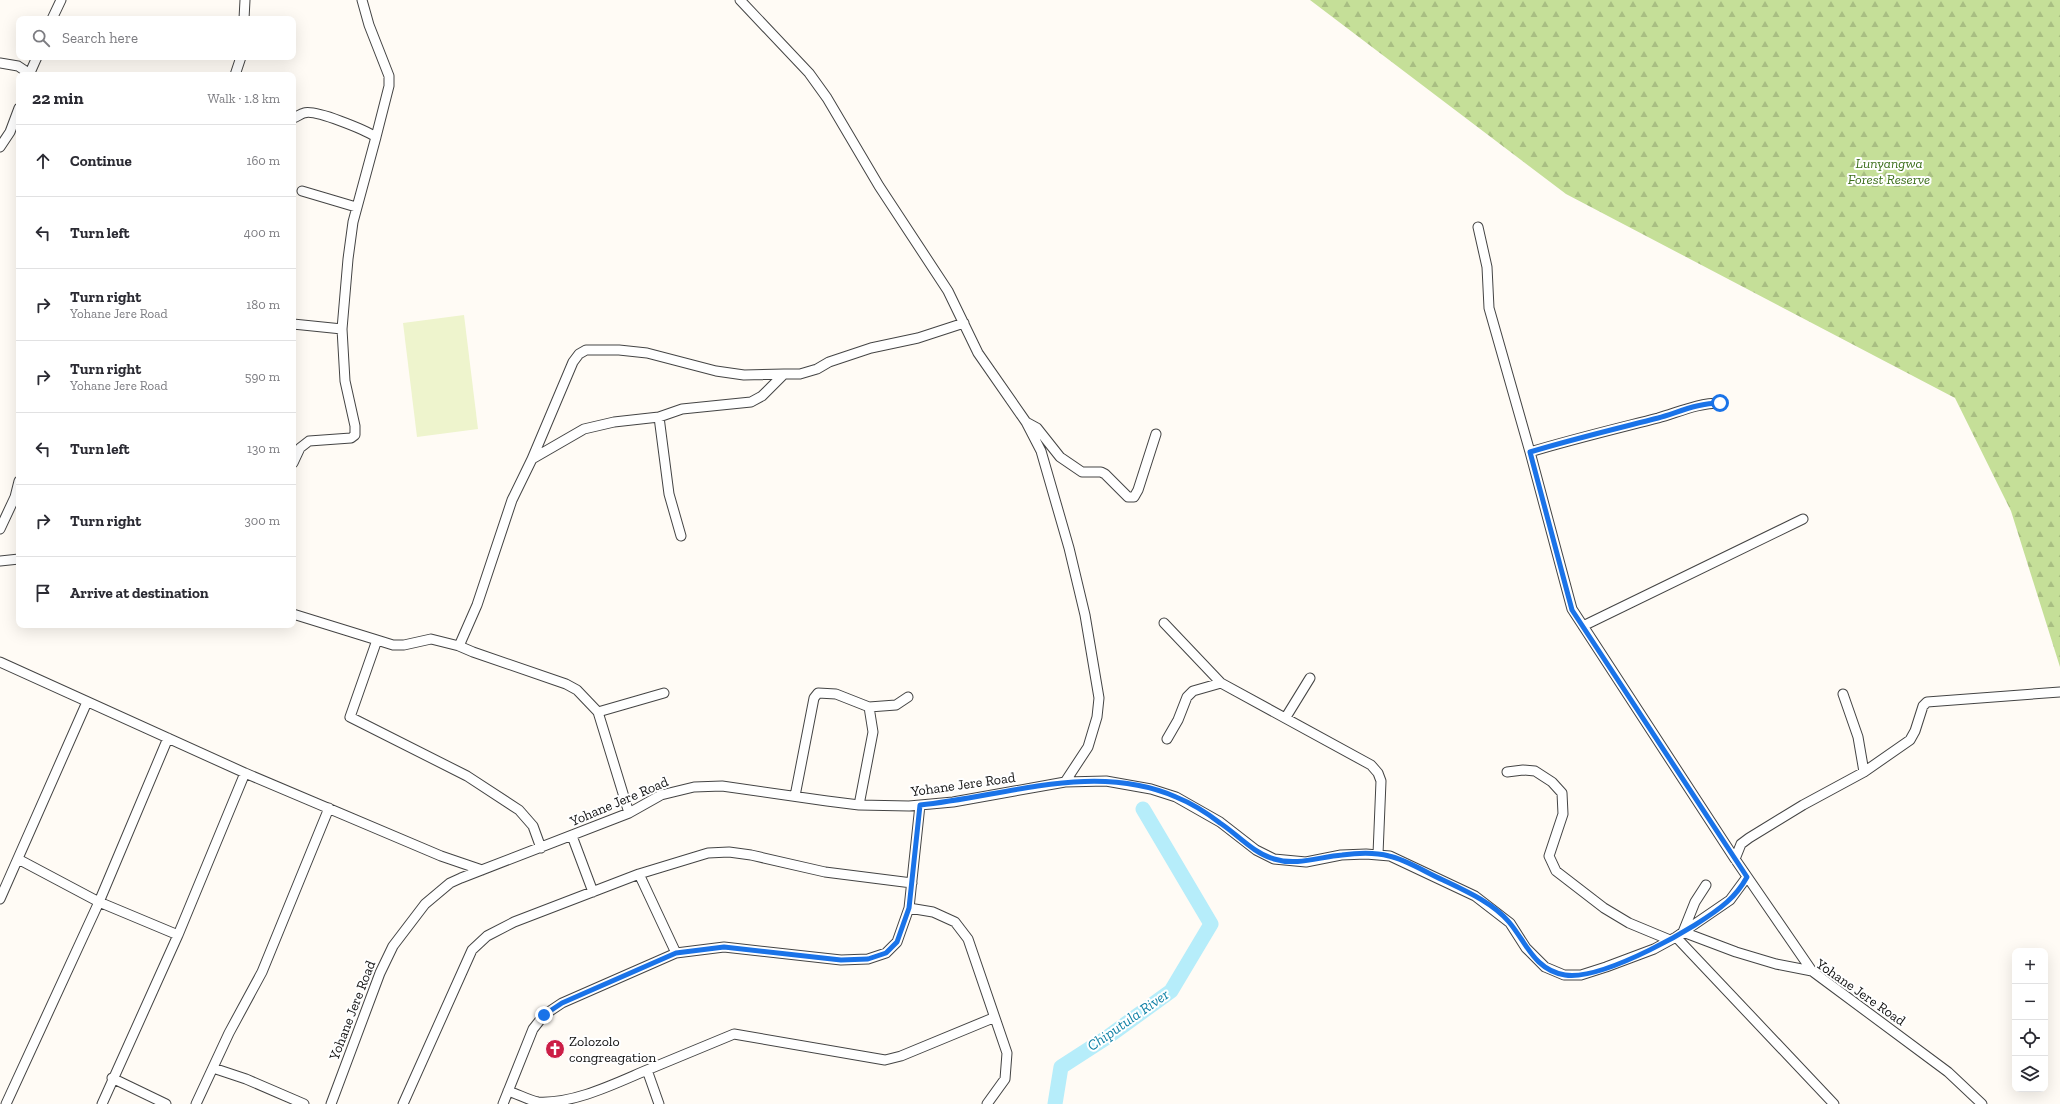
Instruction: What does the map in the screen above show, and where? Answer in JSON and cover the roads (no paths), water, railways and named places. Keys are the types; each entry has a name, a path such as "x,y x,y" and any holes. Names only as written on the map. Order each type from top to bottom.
{"street":[{"path":"53,16 61,0"},
{"path":"244,16 245,0"},
{"path":"296,457 300,448 309,441 351,438 355,435 355,426 345,381 342,329 348,259 356,207 389,86 389,76 368,25 362,0"},
{"path":"740,0 809,72 827,98 879,186 948,291 978,353 1026,422 1041,451 1069,548 1085,615 1099,698 1095,725 1088,746 1065,782"},
{"path":"30,72 36,60"},
{"path":"236,72 240,60"},
{"path":"0,63 18,66 25,72"},
{"path":"296,116 303,113 311,112 346,123 376,137"},
{"path":"0,147 10,132 16,116"},
{"path":"10,132 16,134"},
{"path":"302,191 356,207"},
{"path":"1478,226 1487,267 1489,308 1530,452 1572,610 1735,859 1812,971"},
{"path":"459,646 477,606 512,500 532,459 573,362 579,354 586,350 619,350 647,353 716,372 744,375 800,374 817,370 829,362 872,348 918,338 964,323"},
{"path":"296,324 342,329"},
{"path":"532,459 584,429 614,422 659,417 682,409 751,402 762,396 784,374"},
{"path":"1530,452 1576,438 1658,418 1704,403 1720,403"},
{"path":"659,417 669,494 681,536"},
{"path":"1026,422 1037,428 1060,456 1082,472 1101,472 1105,474 1128,497 1131,498 1134,497 1138,490 1156,434"},
{"path":"0,529 3,515 16,493"},
{"path":"1583,626 1803,519"},
{"path":"0,560 16,559"},
{"path":"296,615 392,645 404,645 431,639 459,646 566,684 577,690 598,712 629,813"},
{"path":"1164,623 1221,683 1356,755 1371,765 1378,773 1381,781 1378,854"},
{"path":"377,640 350,717 467,776 519,810 533,826 541,848"},
{"path":"0,673 2,663 245,773 442,856 482,870"},
{"path":"1286,717 1310,678"},
{"path":"1167,739 1178,720 1187,697 1193,691 1221,683"},
{"path":"1735,859 1741,844 1749,838 1803,805 1864,772 1910,740 1915,731 1923,706 1926,702 2060,692"},
{"path":"598,712 664,693"},
{"path":"795,796 814,698 818,693 836,694 869,706 896,705 908,697"},
{"path":"1843,694 1858,737 1864,772"},
{"path":"0,899 87,702"},
{"path":"859,805 873,732 869,706"},
{"path":"6,1104 99,902 168,738"},
{"path":"1507,772 1523,770 1534,771 1552,782 1562,793 1563,814 1549,856 1556,871 1604,908 1629,923 1676,936 1834,1104"},
{"path":"102,1104 112,1078 178,935 245,773"},
{"name":"Yohane Jere Road","path":"331,1104 380,973 393,946 425,904 450,883 629,813 662,795 694,787 722,786 859,805 920,805 953,802 1065,782 1106,781 1151,789 1176,797 1220,822 1256,850 1274,859 1306,862 1341,855 1378,854 1390,856 1475,896 1510,923 1526,948 1545,967 1564,975 1581,975 1654,949 1730,900 1747,877"},
{"path":"503,1104 533,1029 548,1012 562,1003 676,953 724,947 841,960 868,959 886,953 897,942 909,908 920,805"},
{"path":"196,1104 229,1033 262,972 329,808"},
{"path":"572,836 593,892"},
{"path":"403,1104 469,957 478,942 514,922 639,874 708,853 729,852 751,855 825,872 912,883"},
{"path":"18,859 99,902 178,935"},
{"path":"639,874 676,953"},
{"path":"1676,936 1706,885"},
{"path":"909,908 933,912 955,922 968,939 1007,1053 1005,1079 987,1104"},
{"name":"Yohane Jere Road","path":"1676,936 1776,964 1812,971 1948,1072 1982,1104"},
{"path":"508,1091 536,1102 557,1103 585,1095 734,1034 884,1060 901,1056 994,1018"},
{"path":"213,1068 246,1079 304,1104"},
{"path":"647,1070 659,1104"},
{"path":"112,1078 166,1104"}],"waterway":[{"name":"Chiputula River","path":"1055,1104 1061,1067 1109,1036 1171,991 1211,924 1143,809"}],"place":[{"name":"Zolozolo congreagation","path":"555,1049"}],"park label":[{"name":"Lunyangwa Forest Reserve","path":"1889,172"}]}
